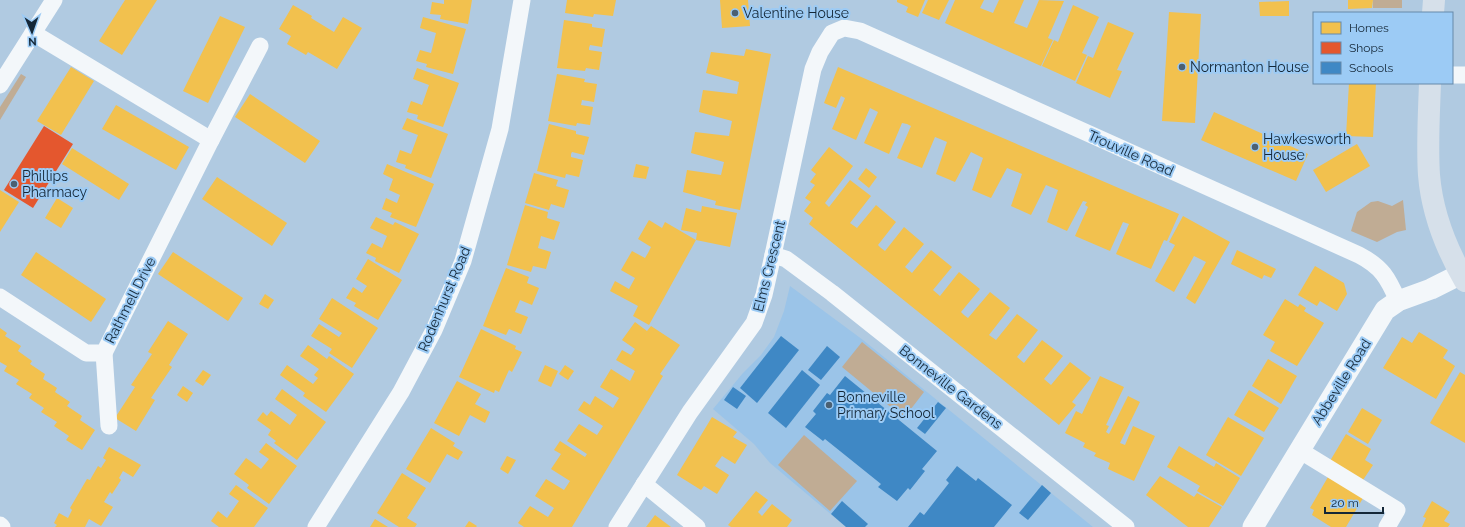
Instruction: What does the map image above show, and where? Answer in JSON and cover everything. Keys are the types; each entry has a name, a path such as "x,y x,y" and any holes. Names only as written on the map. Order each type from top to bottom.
{"highway":[{"path":"1433,12 1434,0"},
{"path":"1430,84 1429,176 1438,220 1463,278"}],"street":[{"path":"0,85 54,0"},
{"name":"Rodenhurst Road","path":"316,527 401,392 434,330 463,261 500,129 522,0"},
{"name":"Elms Crescent","path":"617,527 690,412 754,323 764,295 813,69 832,33 844,28"},
{"name":"Trouville Road","path":"844,28 860,31 1359,254 1380,268 1386,276 1398,301"},
{"path":"33,33 212,140"},
{"name":"Rathmell Drive","path":"0,297 86,353 104,353 260,46"},
{"path":"1453,75 1465,75"},
{"name":"Bonneville Gardens","path":"773,255 786,259 832,293 1126,527"},
{"name":"Abbeville Road","path":"1253,527 1382,315 1390,305 1463,278"},
{"path":"104,353 109,426"},
{"path":"1299,450 1397,510 1387,527"},
{"path":"644,484 697,527"}],"shaded area":[{"path":"1373,0 1402,0 1402,8 1373,8"},
{"path":"21,74 26,77 0,120 0,107"},
{"path":"1403,200 1406,230 1397,232 1377,242 1351,231 1357,212 1371,202 1378,201 1392,206"},
{"name":"Bonneville Primary School","path":"790,286 863,340 1093,527 846,527 770,463 754,444 713,409 743,373 761,355 774,337 784,311"},
{"path":"862,342 924,392 904,418 842,367"},
{"path":"804,435 857,481 830,511 778,465"}],"building: Homes":[{"path":"125,0 157,0 122,55 99,41"},
{"path":"444,0 472,0 468,24 440,19 441,15 430,14 432,2 444,4"},
{"path":"567,0 616,0 613,16 594,14 593,17 565,13"},
{"name":"Valentine House","path":"720,0 748,0 750,26 722,28"},
{"path":"897,0 925,0 918,17 906,12 908,7 897,2"},
{"path":"928,0 949,0 939,20 922,13"},
{"path":"955,0 984,0 980,8 993,13 999,0 1024,0 1014,23 1027,28 1039,0 1064,1 1048,38 1053,40 1041,66 945,23"},
{"path":"1348,0 1373,0 1372,8 1348,9"},
{"path":"1289,1 1289,16 1260,16 1259,2"},
{"path":"293,5 312,16 311,18 334,32 343,17 362,28 337,69 308,52 306,55 287,44 291,36 279,29"},
{"path":"1073,5 1099,17 1082,53 1087,55 1075,81 1042,66 1054,40 1058,42"},
{"name":"Normanton House","path":"1169,12 1201,14 1195,123 1162,121"},
{"path":"220,16 245,27 208,103 183,91"},
{"path":"423,17 466,29 453,74 426,67 427,64 416,61 420,50 431,53 436,33 420,28"},
{"path":"564,20 592,24 592,27 605,29 602,47 590,45 589,48 589,50 602,52 599,70 586,68 585,71 557,68"},
{"path":"1108,22 1134,33 1117,70 1122,71 1110,98 1076,83 1088,56 1093,58"},
{"path":"746,49 771,54 740,210 715,205 716,201 683,192 687,170 721,175 724,162 691,153 695,132 729,136 732,121 699,112 703,90 737,94 739,82 706,73 711,52 744,56"},
{"path":"71,67 94,81 61,135 37,121"},
{"path":"838,67 1179,214 1167,241 1164,240 1151,269 1116,254 1129,224 1123,222 1110,251 1075,236 1088,207 1085,205 1087,202 1083,201 1067,231 1047,222 1058,190 1046,185 1031,215 1011,206 1022,174 1007,168 991,198 972,190 983,158 971,152 955,182 936,174 947,142 940,139 935,137 922,168 897,158 911,126 907,124 902,123 889,154 864,143 878,112 870,108 856,140 832,129 845,98 841,96 836,108 824,103"},
{"path":"417,68 459,83 443,127 417,119 418,115 407,112 411,101 422,105 429,85 413,79"},
{"path":"557,74 585,79 584,82 597,84 594,102 582,100 581,105 593,107 590,125 577,123 576,126 548,121"},
{"path":"1349,84 1376,84 1373,137 1346,136"},
{"path":"250,94 320,141 305,163 235,117"},
{"path":"116,105 189,147 176,170 102,129"},
{"name":"Hawkesworth House","path":"1214,112 1308,154 1296,181 1201,140"},
{"path":"407,118 448,134 431,178 405,168 406,165 396,162 400,150 411,154 418,135 402,129"},
{"path":"549,124 576,131 576,134 589,137 584,155 572,152 571,154 571,157 583,160 579,177 566,174 565,178 537,171"},
{"path":"1357,144 1370,166 1326,192 1313,170"},
{"path":"829,147 853,166 825,203 829,207 850,180 871,196 850,223 857,228 876,205 896,222 878,245 881,248 885,251 904,227 924,244 905,267 912,273 931,250 952,267 933,290 940,296 959,272 980,289 961,312 964,315 968,318 990,292 1010,308 989,335 996,340 1017,314 1038,330 1017,357 1024,363 1042,340 1063,356 1044,379 1051,385 1070,362 1091,378 1072,402 1076,405 1059,425 809,224 813,218 804,211 811,202 805,198 815,185 810,182 816,174 811,170"},
{"path":"72,148 129,184 119,200 62,164"},
{"path":"387,164 434,184 416,227 390,217 392,213 382,209 386,198 397,203 400,195 389,190 393,179 383,174"},
{"path":"636,164 649,167 646,179 633,177"},
{"path":"866,168 877,177 869,188 858,179"},
{"path":"534,173 558,180 556,186 569,190 564,208 551,204 549,210 525,203"},
{"path":"217,177 287,223 272,246 202,199"},
{"path":"0,190 19,202 0,232"},
{"path":"57,198 73,208 61,228 45,218"},
{"path":"525,205 548,212 547,218 560,222 554,240 541,236 538,248 551,252 546,269 533,266 531,272 507,265"},
{"path":"702,206 737,213 730,247 696,240 697,233 681,230 686,208 701,212"},
{"path":"1183,216 1230,242 1195,304 1186,298 1206,262 1194,256 1174,292 1155,281 1175,245 1169,242"},
{"path":"376,217 393,225 395,222 419,234 399,273 375,261 376,258 366,253 372,243 382,248 387,236 370,228"},
{"path":"649,220 662,228 665,222 696,240 649,325 633,316 638,306 610,291 615,281 629,289 635,278 621,270 632,251 645,258 648,253 651,247 638,239"},
{"path":"1237,250 1276,269 1271,278 1264,275 1262,279 1231,264"},
{"path":"36,252 106,299 91,322 21,275"},
{"path":"173,252 243,298 228,321 158,274"},
{"path":"368,259 402,280 378,320 354,306 356,303 346,298 353,287 362,293 367,286 356,279"},
{"path":"1315,266 1344,283 1347,294 1337,311 1320,301 1317,306 1298,295"},
{"path":"506,268 529,277 527,283 539,288 532,305 520,300 515,312 528,317 521,334 509,329 506,335 483,326"},
{"path":"265,294 274,300 268,309 259,304"},
{"path":"332,298 378,328 352,368 329,353 332,349 311,336 319,324 339,337 342,333 319,319"},
{"path":"1285,299 1298,307 1300,304 1306,308 1304,311 1324,323 1297,366 1270,351 1275,342 1263,335"},
{"path":"168,321 188,334 169,365 172,367 151,398 155,400 136,431 115,418 135,387 131,385 152,354 148,352"},
{"path":"635,322 647,331 651,326 680,345 660,374 663,376 572,527 524,527 518,523 530,506 548,517 554,508 535,496 546,479 564,490 570,481 551,469 561,454 554,450 560,441 585,457 587,454 567,441 579,424 597,435 603,426 578,410 584,401 590,405 595,396 613,408 619,398 600,387 611,369 630,381 635,371 616,360 622,350 631,355 635,349 622,340"},
{"path":"0,328 7,333 5,336 21,346 18,351 32,361 30,364 45,374 43,379 57,388 55,392 70,402 67,406 82,416 80,420 95,430 82,450 66,440 69,436 54,426 57,422 41,412 44,408 29,398 32,394 16,384 19,380 4,371 7,366 0,362"},
{"path":"481,329 516,346 515,349 522,352 512,372 509,370 499,392 495,390 494,393 459,377"},
{"path":"1419,332 1448,350 1443,358 1455,366 1436,399 1383,368 1402,337 1412,343"},
{"path":"308,345 327,359 329,356 354,374 326,412 303,396 305,393 280,375 287,365 313,384 318,378 314,375 319,369 300,356"},
{"path":"1268,359 1297,376 1281,404 1252,386"},
{"path":"545,365 558,371 551,387 538,381"},
{"path":"565,365 574,371 568,380 559,374"},
{"path":"203,370 211,375 203,386 195,381"},
{"path":"1460,372 1465,375 1465,443 1430,423"},
{"path":"1100,376 1124,387 1106,425 1109,426 1106,432 1109,434 1128,396 1140,402 1120,443 1125,445 1133,426 1155,436 1134,481 1108,469 1110,463 1094,456 1096,453 1083,447 1085,443 1065,433 1076,411 1082,414"},
{"path":"457,381 481,394 475,404 490,412 485,423 470,415 459,436 434,423"},
{"path":"183,386 193,393 187,402 177,395"},
{"path":"282,389 326,422 297,460 274,443 276,441 268,435 271,430 257,420 263,412 267,416 271,411 290,425 297,415 275,399"},
{"path":"1249,390 1279,408 1264,432 1234,415"},
{"path":"1362,408 1382,420 1368,444 1348,432"},
{"path":"712,417 737,432 733,437 747,445 735,464 722,456 715,466 729,475 717,494 704,486 701,490 677,475"},
{"path":"1228,417 1264,438 1241,476 1206,455"},
{"path":"431,428 455,443 453,446 463,452 458,460 447,454 430,483 406,469"},
{"path":"1346,434 1371,449 1365,460 1373,465 1363,480 1330,461"},
{"path":"266,443 297,466 269,504 247,488 249,485 234,474 246,458 261,469 269,459 259,452"},
{"path":"1179,446 1214,467 1216,463 1240,478 1223,506 1197,491 1200,486 1167,467"},
{"path":"109,447 141,465 133,477 123,471 119,478 121,480 112,494 110,492 104,502 113,507 101,526 89,519 85,527 55,527 57,525 54,523 59,513 68,518 72,510 70,508 87,479 90,480 98,466 101,468 106,460 103,458"},
{"path":"507,456 516,460 508,474 500,469"},
{"path":"402,473 426,488 407,518 417,524 415,527 399,527 377,513"},
{"path":"1160,476 1194,497 1197,493 1222,507 1209,527 1188,527 1146,495"},
{"path":"1328,477 1366,493 1346,527 1331,527 1312,515 1314,510 1310,508"},
{"path":"236,485 268,508 254,527 219,527 211,521 218,511 227,518 239,501 229,494"},
{"path":"756,491 768,500 758,512 762,516 772,504 792,520 787,527 731,527 728,525"},
{"path":"1432,501 1450,512 1444,521 1450,524 1448,527 1422,527 1426,518 1423,517"},
{"path":"655,515 671,527 646,527"},
{"path":"375,519 388,527 370,527"},
{"path":"469,521 477,526 465,527"}],"building: Shops":[{"path":"44,126 73,144 33,208 4,190"}],"building: Schools":[{"path":"781,336 799,350 757,403 740,388"},
{"path":"827,346 840,357 821,380 808,370"},
{"path":"802,370 820,385 786,428 768,413"},
{"path":"845,376 937,451 922,469 925,471 910,490 908,488 897,501 878,487 881,484 825,439 823,441 805,427 816,414 813,411 827,393 830,395"},
{"path":"733,387 746,396 737,409 724,400"},
{"path":"938,402 946,408 925,434 917,428"},
{"path":"957,466 976,481 978,478 1012,505 994,527 908,527 920,512 924,515 949,483 946,480"},
{"path":"1042,485 1051,493 1028,520 1019,513"},
{"path":"842,501 868,524 865,527 846,527 831,514"}],"place":[{"name":"Valentine House","path":"735,13"},
{"name":"Normanton House","path":"1182,67"},
{"name":"Hawkesworth House","path":"1255,147"},
{"name":"Phillips Pharmacy","path":"14,184"},
{"name":"Bonneville Primary School","path":"829,405"}]}
